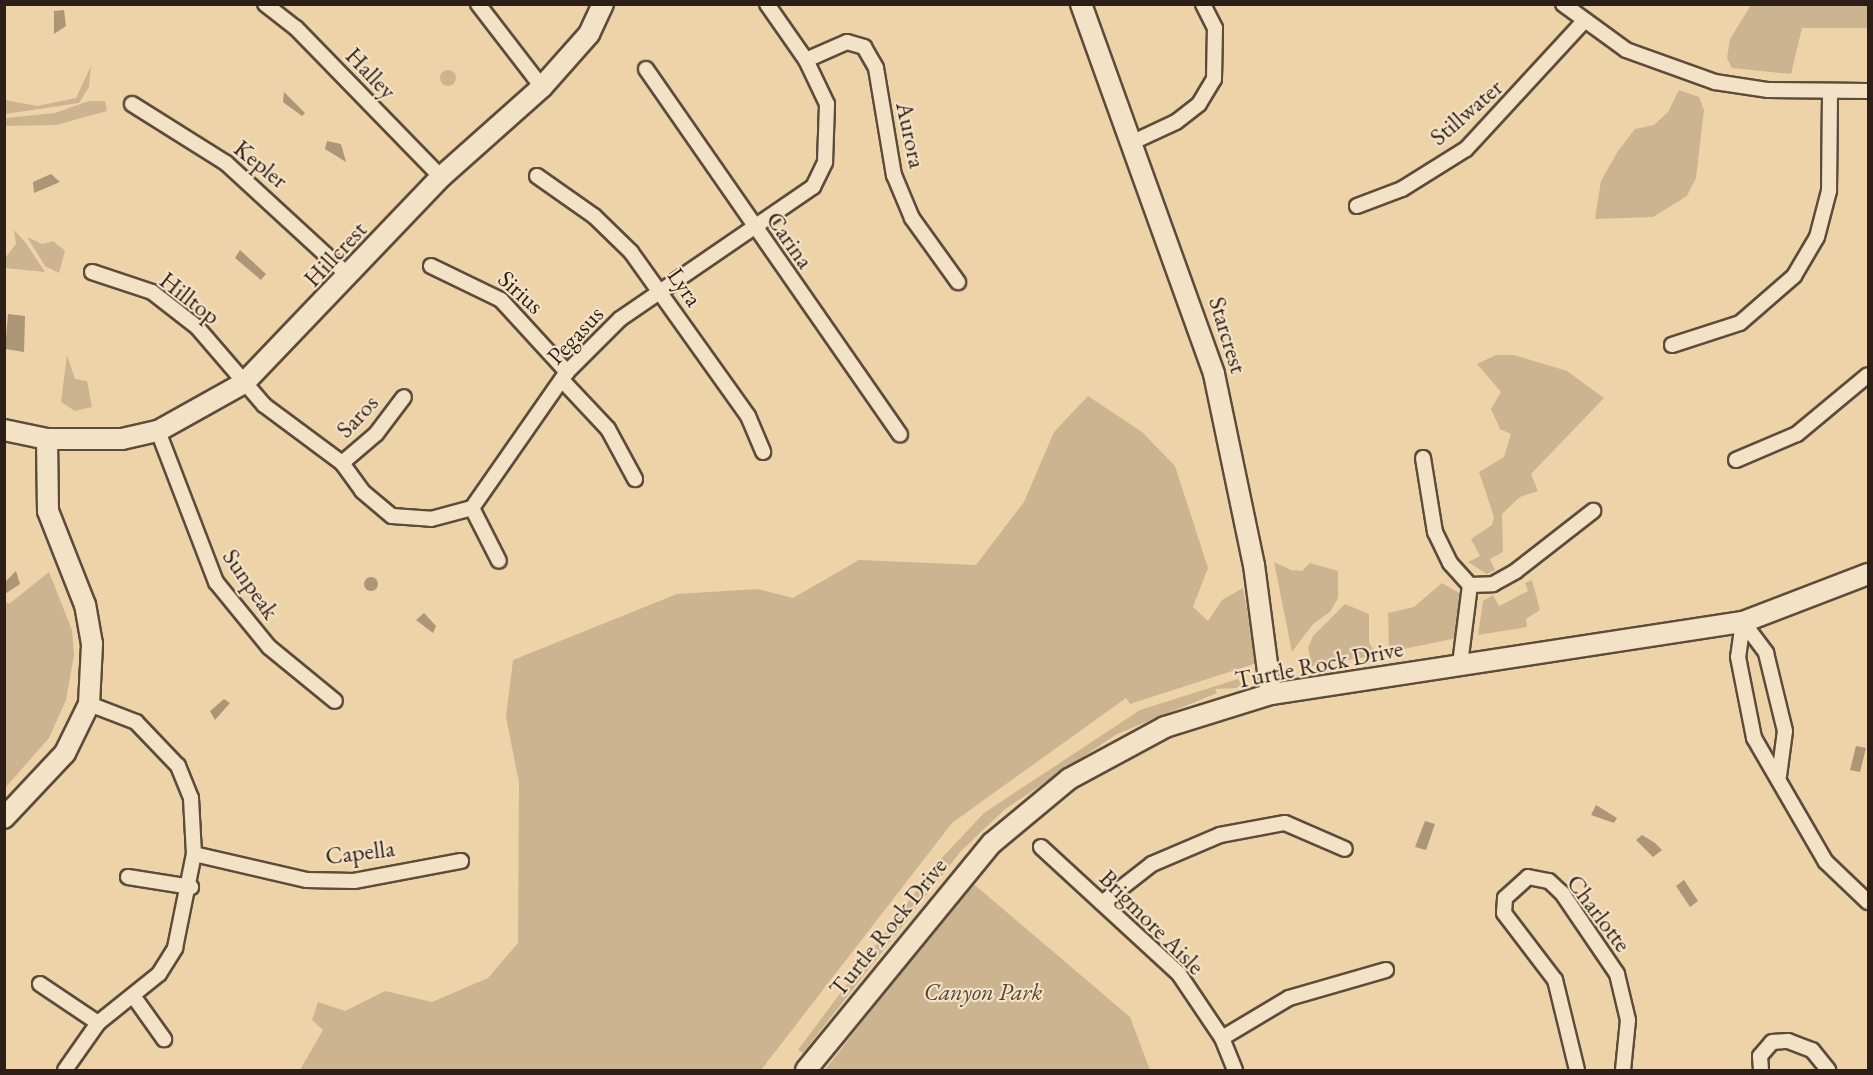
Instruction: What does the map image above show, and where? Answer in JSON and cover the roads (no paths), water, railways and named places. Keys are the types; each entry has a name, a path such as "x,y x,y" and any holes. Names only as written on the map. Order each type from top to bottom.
{"street":[{"name":"Halley","path":"265,4 296,28 441,177"},
{"path":"478,4 542,87"},
{"name":"Hillcrest","path":"47,439 122,439 158,431 244,383 349,276 441,177 542,87 589,33 603,4"},
{"name":"Pegasus","path":"472,508 565,376 660,288 754,229 813,187 825,162 827,104 806,60 767,4"},
{"name":"Starcrest","path":"1082,4 1214,374 1254,565 1271,694"},
{"path":"1133,142 1176,122 1199,104 1214,79 1215,28 1203,4"},
{"path":"1563,4 1583,22 1626,50 1715,82 1830,92 1869,91"},
{"name":"Stillwater","path":"1357,206 1402,189 1466,149 1583,22"},
{"name":"Aurora","path":"806,60 848,42 864,47 876,68 894,175 912,218 958,282"},
{"name":"Carina","path":"646,69 754,229 900,434"},
{"path":"1672,345 1740,323 1794,276 1817,237 1829,191 1830,92"},
{"name":"Kepler","path":"132,104 226,163 349,276"},
{"name":"Lyra","path":"537,176 594,216 660,288 748,416 764,452"},
{"name":"Sirius","path":"431,266 501,300 608,429 635,479"},
{"name":"Hilltop","path":"92,272 152,292 197,327 244,383"},
{"path":"1736,460 1797,434 1869,375"},
{"path":"244,383 264,405 342,463 362,491 392,516 431,519 472,508 499,561"},
{"name":"Saros","path":"342,463 376,434 404,398"},
{"path":"4,430 47,439 48,511 85,605 92,644 89,704 65,753 4,818"},
{"name":"Sunpeak","path":"158,431 216,582 268,647 335,701"},
{"path":"1423,458 1435,532 1450,563 1470,585 1460,664"},
{"path":"1470,585 1493,584 1516,571 1593,511"},
{"name":"Turtle Rock Drive","path":"806,1071 956,882 1030,809 1069,779 1165,727 1271,694 1743,622 1869,574"},
{"path":"1743,622 1767,653 1785,731 1779,776"},
{"path":"1743,622 1738,657 1754,738 1779,776 1795,816 1826,862 1869,902"},
{"path":"65,1071 98,1023 134,997 159,974 175,948 191,887 195,854 191,798 178,766 136,722 89,704"},
{"path":"1102,903 1152,864 1220,835 1285,824 1345,849"},
{"name":"Brigmore Aisle","path":"1041,847 1179,974 1221,1038 1235,1071"},
{"name":"Capella","path":"195,854 307,880 354,880 461,861"},
{"path":"128,877 191,887"},
{"name":"Charlotte","path":"1577,1071 1556,980 1504,913 1505,898 1528,877 1549,881 1562,893 1617,974 1628,1020 1623,1071"},
{"path":"1221,1038 1289,998 1386,970"},
{"path":"40,984 98,1023"},
{"path":"134,997 164,1039"},
{"path":"1761,1071 1760,1056 1772,1042 1788,1041 1812,1050 1828,1071"}],"park label":[{"name":"Canyon Park","path":"983,992"}]}
